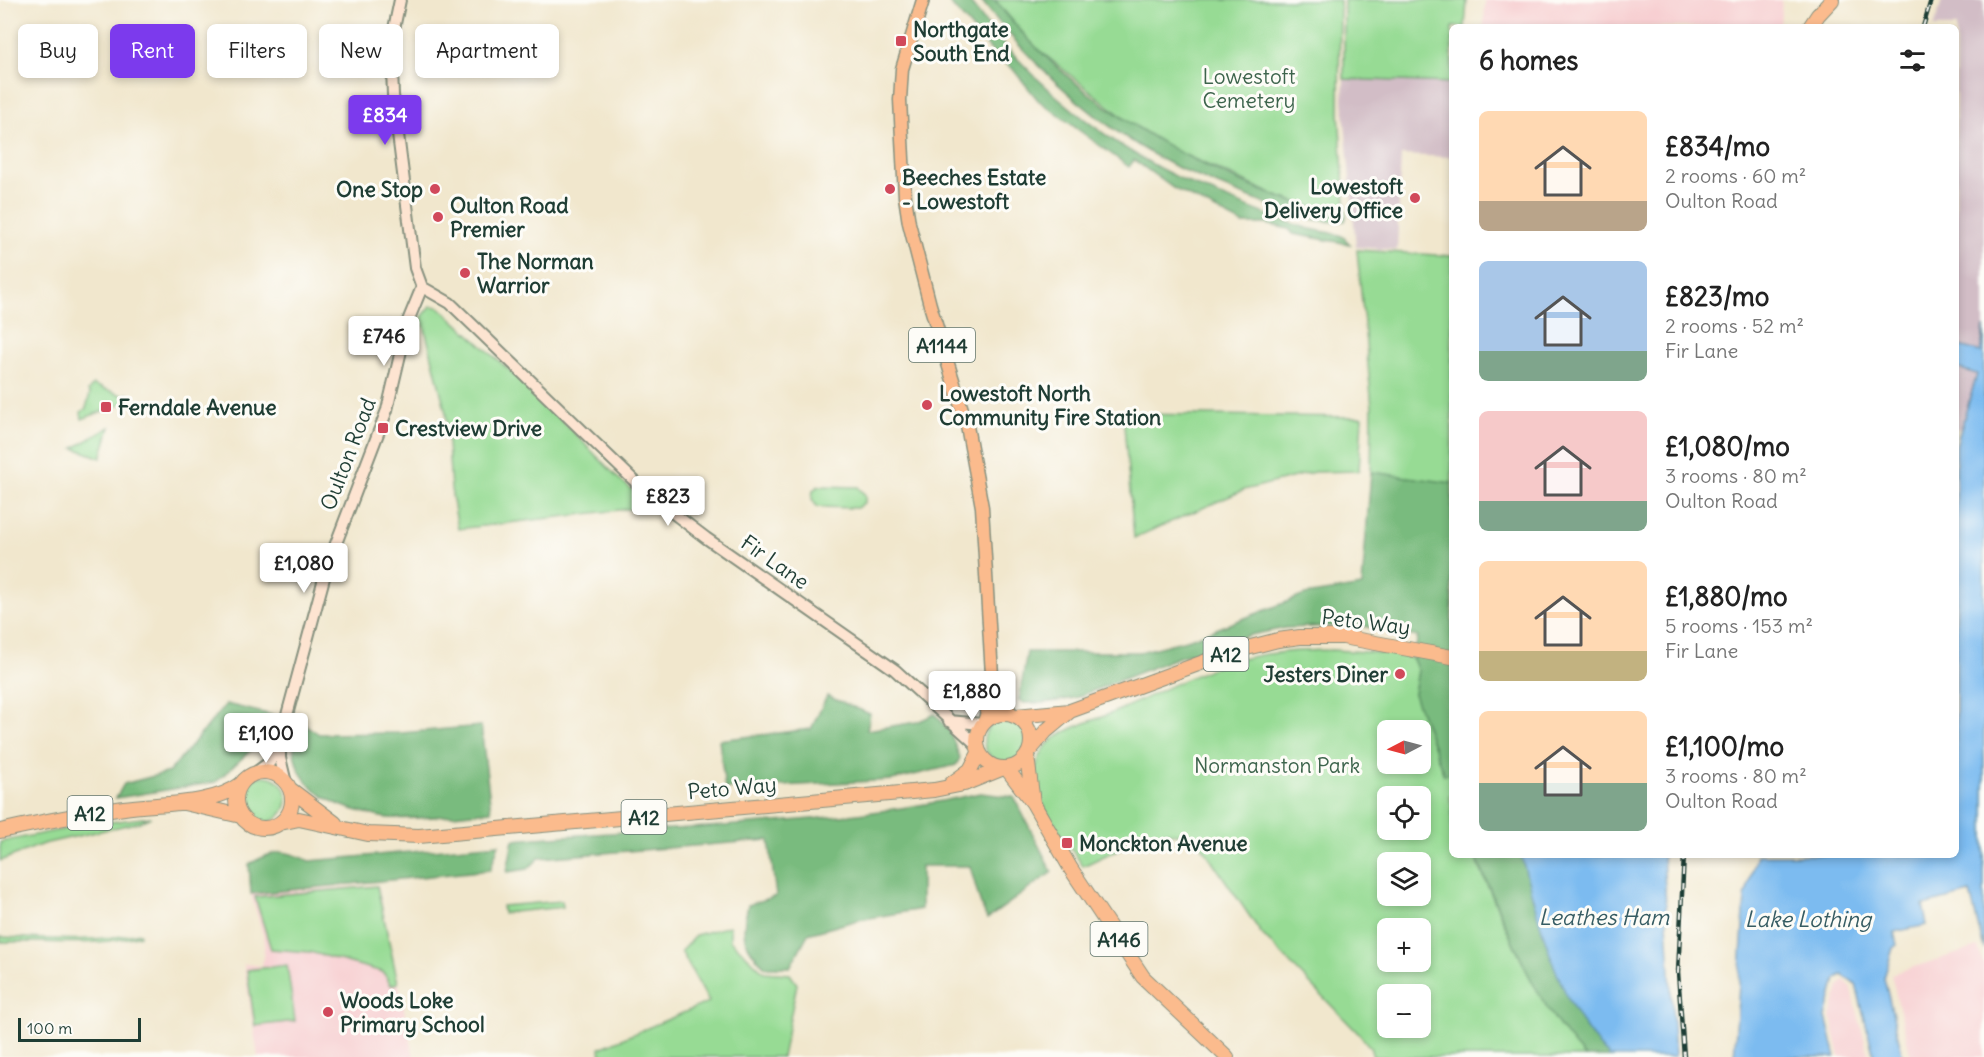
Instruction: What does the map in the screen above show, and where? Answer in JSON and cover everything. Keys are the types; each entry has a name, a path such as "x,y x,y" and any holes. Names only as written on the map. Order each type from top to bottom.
{"highway":[{"path":"1812,24 1832,0"},
{"name":"Peto Way","path":"1014,716 1070,711 1231,652 1300,637 1330,636 1366,639 1449,656"},
{"name":"Peto Way","path":"1029,753 1046,731 1070,711"},
{"path":"997,714 1014,716 1028,726 1031,734 1029,753 1019,765 1004,769 988,764 978,749 983,723 997,714"},
{"name":"Peto Way","path":"944,788 970,770 978,749"},
{"name":"A146","path":"1029,753 1033,803"},
{"name":"Peto Way","path":"280,823 299,819 383,836 418,836 944,788 964,784 1004,769"},
{"name":"A146","path":"1004,769 1033,803 1071,869 1143,977 1227,1057"},
{"path":"269,772 288,786 292,804 286,818 272,827 258,828 241,816 236,803 241,784 255,773 269,772"},
{"name":"A12","path":"0,831 127,807 182,803 231,791 241,784"},
{"name":"Peto Way","path":"288,786 344,828"},
{"name":"A12","path":"182,803 241,816"}],"main road":[{"path":"400,0 391,42 393,95 415,268 422,287"},
{"name":"A1144","path":"923,0 902,69 900,100 905,196 909,223 930,305 967,426 982,507 993,692 983,723"},
{"name":"Fir Lane","path":"422,287 450,303 648,494 706,538 895,670 978,749"},
{"name":"Oulton Road","path":"255,773 270,762 280,741 327,567 387,410 412,306 422,287"},
{"path":"993,692 1014,716"},
{"path":"949,721 983,723"},
{"name":"Oulton Road","path":"280,741 280,758 288,786"}],"shaded area":[{"path":"1485,0 1782,0 1780,24 1484,24"},
{"path":"1942,0 1984,0 1984,332 1981,352 1959,346 1959,24 1935,24"},
{"path":"1344,79 1449,83 1449,157 1401,155 1397,250 1356,247 1343,100"},
{"path":"1959,370 1978,374 1961,430 1959,429"},
{"name":"Woods Loke Primary School","path":"378,885 414,1057 258,1057 244,964 262,966 265,941 251,894"},
{"path":"1978,947 1984,966 1984,1057 1911,1057 1891,974"},
{"path":"1844,980 1851,987 1869,1057 1840,1057 1831,1017 1839,986"}],"green space":[{"path":"947,0 968,0 1019,60 1047,87 1076,113 1141,157 1175,176 1233,201 1305,228 1340,235 1350,244 1293,234 1289,229 1266,224 1243,224 1173,188 1134,160 1129,167 1038,100 1012,68 997,57"},
{"path":"981,0 995,0 1053,63 1086,91 1159,140 1236,180 1302,205 1346,217 1345,221 1322,221 1287,212 1195,176 1135,144 1086,108 1041,68"},
{"name":"Lowestoft Cemetery","path":"995,0 1340,0 1339,113 1346,217 1279,197 1176,151 1129,122 1034,46"},
{"path":"1344,0 1467,0 1465,24 1449,24 1449,83 1344,79"},
{"path":"1357,250 1449,256 1449,484 1371,472 1372,407"},
{"path":"431,306 439,307 538,396 620,480 653,506 458,529 451,489 446,413 422,317"},
{"path":"93,385 122,395 128,394 133,400 82,419 81,412 86,408 90,394 88,391"},
{"path":"1123,414 1362,417 1359,471 1314,472 1244,490 1134,538"},
{"path":"110,427 101,458 74,448"},
{"path":"1371,472 1449,483 1449,773 1444,775 1431,740 1431,720 1424,720 1414,694 1418,671 1413,659 1418,637 1358,625 1286,628 1250,635 1176,658 1075,698 1045,703 1024,703 1019,700 1027,652 1140,652 1190,639 1305,595 1362,586"},
{"path":"819,486 858,487 865,495 865,502 857,508 817,507 812,499 813,490"},
{"name":"Normanston Park","path":"1332,650 1401,654 1413,659 1418,671 1414,694 1424,720 1377,720 1377,774 1431,774 1431,740 1444,775 1449,773 1449,858 1475,858 1535,987 1550,1012 1585,1057 1373,1057 1370,1047 1358,1033 1261,933 1202,846 1187,836 1166,832 1140,839 1083,866 1050,819 1038,792 1036,766 1048,744 1076,727 1115,712 1199,673 1230,662 1268,654"},
{"path":"827,696 870,714 867,730 917,722 935,714 950,732 960,758 956,765 892,780 725,789 719,740 811,729"},
{"path":"226,704 276,716 274,729 216,782 116,798 124,784 169,772"},
{"path":"298,720 319,734 401,733 481,726 491,811 386,818 345,807 330,800 306,781 299,769 294,755 294,738"},
{"path":"1005,720 1020,726 1026,741 1020,756 1005,762 990,756 984,741 990,726"},
{"path":"264,776 280,783 287,799 280,815 264,822 248,815 241,799 248,783"},
{"path":"980,793 1014,797 1052,872 987,919 970,866 921,866 921,909 858,920 808,934 790,967 765,967 752,952 745,939 744,925 748,905 776,896 769,840 539,858 528,869 507,872 513,840 806,820 923,804"},
{"path":"151,817 140,822 43,844 0,861 0,842 80,826"},
{"path":"499,844 490,870 251,894 249,864 273,853 292,854 310,861"},
{"path":"1476,858 1522,858 1612,1057 1585,1057 1566,1035 1535,987"},
{"path":"377,886 398,983 391,985 383,972 310,952 271,949 255,897"},
{"path":"562,901 563,907 503,913 502,906"},
{"path":"730,926 730,940 764,972 790,974 797,984 782,1057 601,1057 600,1048 709,1002 681,951 696,935"},
{"path":"140,933 140,935 105,941 0,942 0,937 87,939"},
{"path":"287,965 295,1021 255,1026 247,970"}],"water":[{"name":"Lake Lothing","path":"1984,327 1984,949 1970,893 1923,905 1927,925 1894,932 1897,945 1893,948 1884,978 1903,1057 1874,1057 1856,984 1842,975 1836,979 1826,1017 1836,1057 1734,1057 1745,897 1756,858 1959,858 1959,435 1977,374 1959,369 1959,346 1981,352"},
{"name":"Leathes Ham","path":"1522,858 1663,858 1675,1057 1610,1057 1576,1013 1553,962"}],"railway":[{"path":"1924,24 1931,0"},
{"path":"1684,858 1678,972 1684,1057"}],"place":[{"name":"Northgate South End","path":"901,41"},
{"name":"One Stop","path":"435,189"},
{"name":"Beeches Estate - Lowestoft","path":"890,189"},
{"name":"Lowestoft Delivery Office","path":"1415,198"},
{"name":"Oulton Road Premier","path":"438,217"},
{"name":"The Norman Warrior","path":"465,273"},
{"name":"Lowestoft North Community Fire Station","path":"927,405"},
{"name":"Ferndale Avenue","path":"106,407"},
{"name":"Crestview Drive","path":"383,428"},
{"name":"Jesters Diner","path":"1400,674"},
{"name":"Monckton Avenue","path":"1067,843"},
{"name":"Woods Loke Primary School","path":"328,1012"}]}
